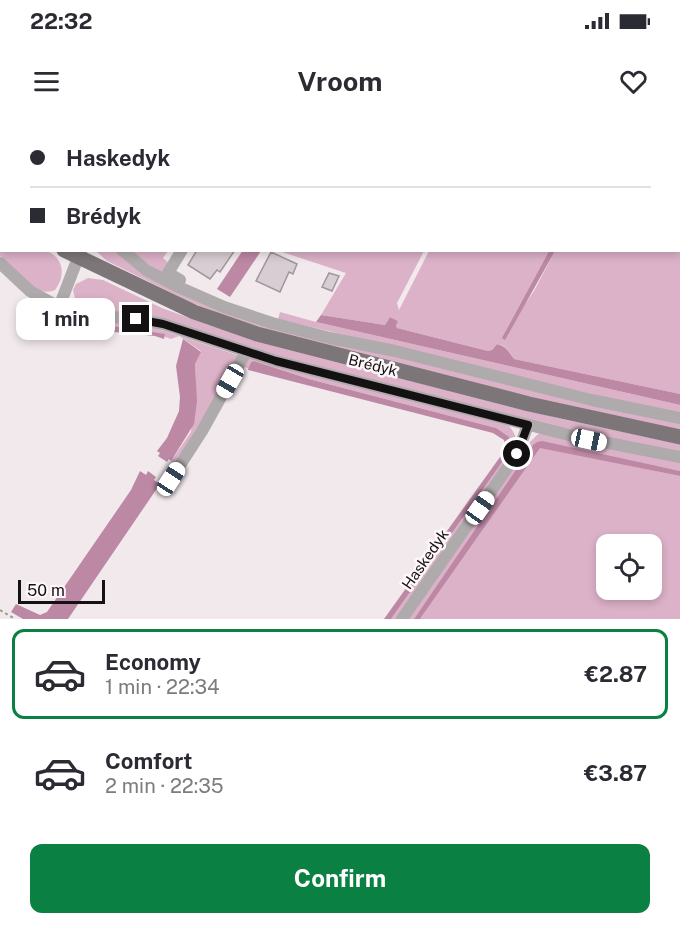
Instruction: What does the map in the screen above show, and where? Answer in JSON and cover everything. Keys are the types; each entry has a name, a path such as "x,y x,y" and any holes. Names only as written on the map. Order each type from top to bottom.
{"main road":[{"name":"Brédyk","path":"79,254 194,312 257,334 529,404 680,437"}],"street":[{"name":"Brédyk","path":"125,252 156,276 258,319 592,400 680,418"},
{"path":"181,252 168,273 208,292 273,316"},
{"path":"59,307 79,254"},
{"name":"Brédyk","path":"0,263 30,291 59,307 95,316 136,319 163,324 246,352 528,425 680,457"},
{"path":"171,479 202,431 246,352"},
{"name":"Haskedyk","path":"402,619 517,454 528,425"}],"path":[{"path":"34,315 37,310"},
{"path":"0,610 15,619"}],"shaded area":[{"path":"0,252 48,252 60,262 62,273 59,285 55,290 48,292 33,287 17,275 0,256"},
{"path":"97,252 119,252 219,308 680,421 680,431 579,410 302,340 231,318 190,302 107,261"},
{"path":"129,252 167,252 163,258 169,263 162,273"},
{"path":"242,252 260,252 230,297 217,289"},
{"path":"282,252 423,252 397,303 399,310 428,252 548,252 503,336 534,291 554,252 680,252 680,394 514,359 507,349 497,344 488,351 397,328 398,321 390,317 385,325 321,315 346,273"},
{"path":"548,252 554,252 505,340 502,338"},
{"path":"88,278 103,280 162,308 211,326 385,374 562,419 680,444 680,454 622,443 83,309 76,303 73,290 76,284"},
{"path":"47,306 143,324 237,355 239,357 176,464 171,461 191,432 196,384 195,364 201,351 179,336 171,339 165,337 164,334 125,327 84,325 40,312"},
{"path":"45,312 84,325 125,327 165,334 164,339 155,336 73,328 40,316"},
{"path":"280,312 680,405 680,415 278,319"},
{"path":"321,315 385,325 390,317 398,321 397,328 488,351 497,344 505,348 514,359 680,394 680,405 316,322"},
{"path":"183,339 201,352 195,364 197,401 194,424 171,461 169,459 167,462 158,456 160,453 157,451 167,438 179,411 180,397 176,366"},
{"path":"251,358 509,426 514,433 517,446 398,619 391,619 510,448 496,428 309,379 254,361 251,362 249,369 243,366 247,359"},
{"path":"254,361 309,379 496,428 509,437 508,454 391,619 384,619 500,457 505,446 504,440 493,433 248,370 251,362"},
{"path":"544,433 680,462 680,471 537,442 414,619 406,619 526,446 538,434"},
{"path":"542,441 680,471 680,476 540,448 420,619 414,619 533,445"},
{"path":"540,447 680,476 680,619 420,619"},
{"path":"140,471 146,475 148,471 156,477 154,480 160,484 68,619 23,619 11,612 16,604 40,615 47,612 131,490"}],"building":[{"path":"196,252 234,252 220,272 217,270 210,279 188,265"},
{"path":"271,252 297,264 293,274 289,272 280,292 256,281"},
{"path":"329,273 339,276 332,291 322,287"}],"route":[{"path":"136,319 163,324 276,361 528,425 517,454"}]}
